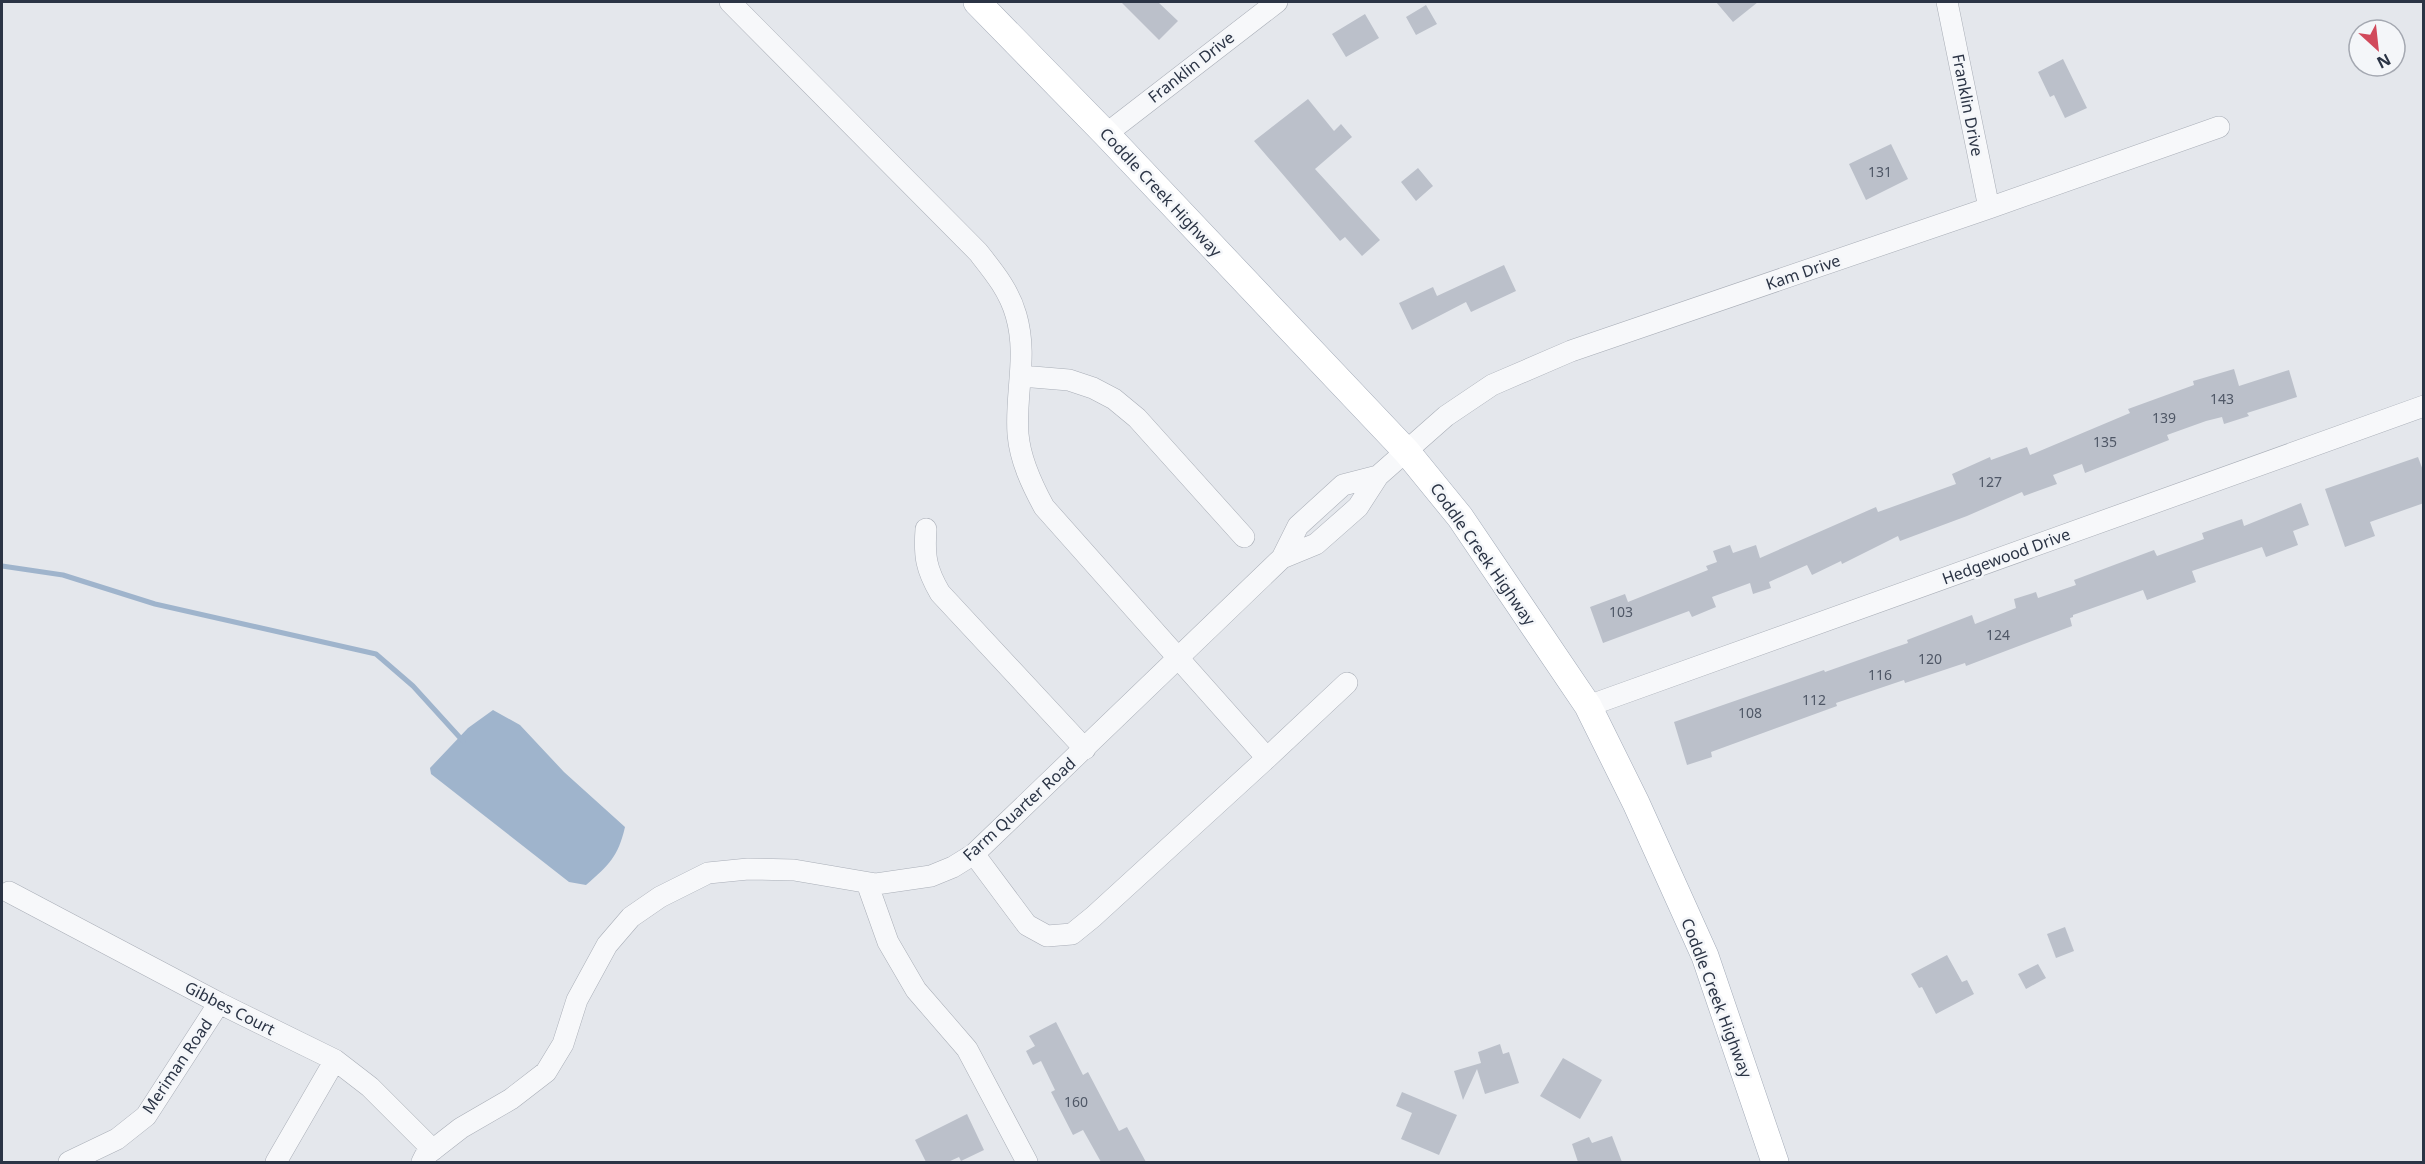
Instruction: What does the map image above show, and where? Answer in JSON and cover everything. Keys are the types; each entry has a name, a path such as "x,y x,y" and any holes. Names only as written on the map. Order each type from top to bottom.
{"main road":[{"name":"Coddle Creek Highway","path":"976,2 1106,134 1407,452 1460,517 1588,706 1636,803 1705,956 1775,1162"}],"street":[{"path":"730,2 978,252 1003,284 1016,315 1023,358 1018,435 1034,490 1044,507 1267,758"},
{"name":"Franklin Drive","path":"1106,134 1277,2"},
{"name":"Franklin Drive","path":"1947,2 1989,208"},
{"name":"Kam Drive","path":"1407,452 1446,416 1491,385 1561,355 2219,127"},
{"path":"1022,376 1069,380 1114,399 1137,418 1244,537"},
{"name":"Hedgewood Drive","path":"1588,706 2424,405"},
{"name":"Farm Quarter Road","path":"427,1156 461,1128 511,1099 546,1072 563,1044 577,999 608,945 631,917 660,897 708,873 748,869 794,870 876,884 931,876 953,867 974,854 1282,558 1316,544 1358,507 1378,476 1407,452"},
{"path":"926,529 924,551 928,572 940,593 1085,748"},
{"path":"974,854 1027,925 1047,936 1072,934 1347,683"},
{"path":"867,883 888,942 916,990 967,1049 1027,1162"},
{"name":"Gibbes Court","path":"9,892 219,1003 335,1060 370,1087 427,1156"},
{"name":"Meriman Road","path":"69,1162 117,1139 146,1116 219,1003"},
{"path":"276,1162 335,1060"}],"water":[{"path":"493,710 520,725 564,772 625,827 612,860 586,885 569,882 431,774 430,768 468,728"}],"building":[{"path":"1121,2 1158,2 1178,21 1159,40"},
{"path":"1716,2 1758,2 1733,22"},
{"path":"1426,5 1437,24 1416,35 1406,17"},
{"path":"1365,14 1379,38 1346,57 1332,34"},
{"path":"2063,59 2087,108 2065,118 2054,95 2050,97 2038,72"},
{"path":"1308,99 1334,131 1341,124 1352,137 1315,169 1380,240 1362,256 1345,237 1340,241 1254,141"},
{"path":"1891,144 1908,179 1866,200 1849,164"},
{"path":"1418,168 1433,186 1416,201 1401,182"},
{"path":"1504,265 1516,291 1471,312 1466,302 1412,330 1399,303 1433,287 1437,296"},
{"path":"2234,369 2239,386 2289,370 2297,397 2247,413 2249,416 2224,424 2222,417 2206,421 2167,435 2169,440 2085,473 2082,464 2053,475 2057,484 2024,496 2022,492 1900,541 1898,536 1842,564 1841,561 1812,575 1807,565 1769,582 1771,588 1753,594 1750,583 1712,597 1716,607 1692,617 1689,611 1603,643 1590,607 1625,594 1628,602 1708,570 1706,566 1717,562 1713,551 1730,545 1733,553 1756,545 1760,558 1876,507 1878,512 1956,484 1952,474 1990,457 1991,460 2027,447 2030,455 2130,413 2128,409 2194,385 2193,381"},
{"path":"2418,457 2424,473 2424,503 2370,522 2375,536 2345,547 2325,489"},
{"path":"2301,503 2309,525 2293,531 2298,545 2266,557 2262,547 2192,571 2196,582 2147,600 2143,590 2073,615 2070,618 2072,626 1966,666 1965,663 1905,683 1904,680 1836,703 1837,706 1711,752 1712,757 1687,765 1674,722 1908,643 1907,640 1972,615 1975,624 2016,608 2014,599 2036,592 2038,598 2076,585 2074,580 2154,550 2157,556 2204,539 2202,533 2242,519 2244,526"},
{"path":"2065,927 2074,951 2056,958 2047,934"},
{"path":"1947,955 1962,982 1967,980 1974,994 1936,1014 1922,987 1919,988 1911,974"},
{"path":"2038,964 2046,978 2026,989 2018,974"},
{"path":"1056,1022 1083,1075 1088,1072 1119,1131 1127,1127 1146,1162 1101,1162 1083,1130 1073,1135 1051,1092 1055,1090 1041,1061 1033,1065 1026,1051 1035,1046 1029,1036"},
{"path":"1500,1044 1503,1054 1509,1052 1519,1083 1485,1094 1477,1069 1463,1100 1454,1071 1481,1063 1478,1052"},
{"path":"1563,1058 1602,1080 1580,1119 1540,1096"},
{"path":"1402,1092 1457,1115 1439,1155 1401,1139 1412,1113 1396,1106"},
{"path":"967,1114 984,1150 961,1161 959,1157 948,1162 926,1162 915,1140"},
{"path":"1612,1136 1622,1162 1578,1162 1572,1144 1589,1137 1592,1143"}],"waterway":[{"path":"2,566 63,575 155,604 376,654 413,686 463,741"}]}
